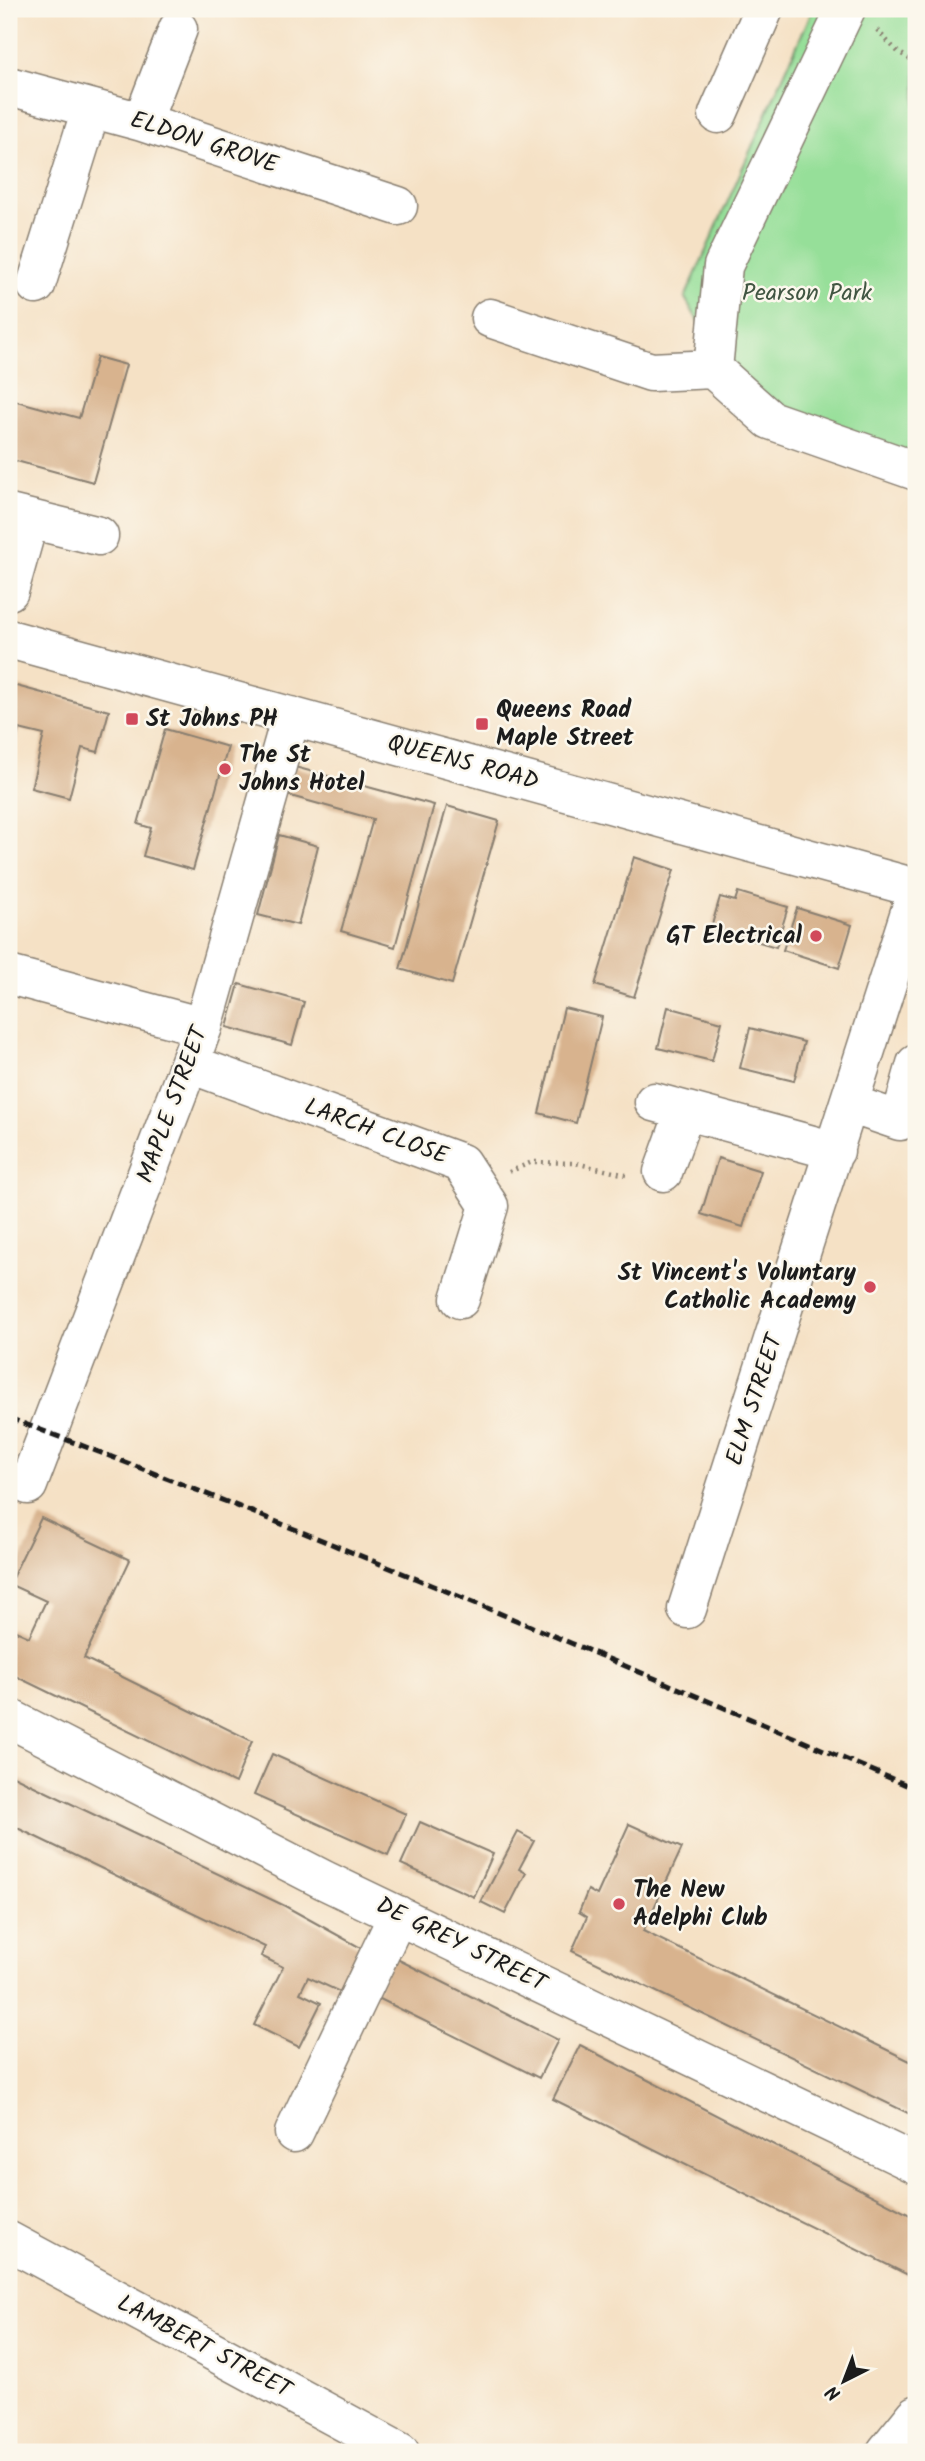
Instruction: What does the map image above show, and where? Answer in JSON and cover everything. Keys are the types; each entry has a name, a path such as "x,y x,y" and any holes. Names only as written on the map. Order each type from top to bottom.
{"street":[{"path":"718,114 764,9"},
{"path":"713,369 723,266 860,17"},
{"path":"142,122 178,29"},
{"name":"ELDON GROVE","path":"9,86 142,122 398,206"},
{"path":"36,285 91,109"},
{"path":"490,318 651,372 713,369 771,420 916,471"},
{"path":"9,591 19,517 99,536"},
{"name":"QUEENS ROAD","path":"9,639 916,891"},
{"name":"MAPLE STREET","path":"28,1485 203,1027 291,716"},
{"name":"ELM STREET","path":"687,1609 850,1104 904,977 916,891"},
{"path":"9,975 203,1027"},
{"name":"LARCH CLOSE","path":"190,1064 461,1163 489,1206 460,1298"},
{"path":"850,1104 900,1121 916,1064"},
{"path":"663,1172 669,1106 835,1152"},
{"name":"DE GREY STREET","path":"9,1718 398,1915 916,2164"},
{"path":"294,2133 398,1915"},
{"name":"LAMBERT STREET","path":"9,2241 400,2452"},
{"path":"886,2452 916,2414"}],"path":[{"path":"860,17 898,52 916,63"},
{"path":"476,1186 532,1162 575,1163 646,1180 663,1172"}],"green space":[{"name":"Pearson Park","path":"813,9 916,9 916,479 797,444 723,365 685,298"}],"building":[{"path":"97,357 126,365 93,482 9,459 9,399 79,418"},
{"path":"9,684 109,711 98,752 82,748 69,798 31,788 44,735 19,729 9,765"},
{"path":"165,729 228,747 193,870 143,856 151,828 138,824"},
{"path":"295,767 434,805 395,947 341,931 373,819 287,795"},
{"path":"447,806 499,821 452,984 400,969"},
{"path":"279,835 318,846 298,925 258,915"},
{"path":"634,857 674,870 634,997 595,985"},
{"path":"738,892 788,907 776,947 711,928 720,897 735,901"},
{"path":"797,908 852,925 839,968 783,950"},
{"path":"239,984 304,1002 292,1045 227,1027"},
{"path":"668,1007 722,1022 712,1061 658,1048"},
{"path":"564,1008 602,1017 576,1123 539,1113"},
{"path":"750,1028 804,1042 794,1081 740,1068"},
{"path":"718,1158 761,1171 743,1227 701,1214"},
{"path":"41,1518 130,1560 84,1658 252,1741 235,1783 9,1673 9,1628 29,1637 46,1601 9,1584"},
{"path":"272,1754 406,1814 388,1855 254,1795"},
{"path":"9,1774 285,1906 361,1948 340,1992 308,1977 300,1993 321,2003 299,2047 254,2025 283,1967 261,1956 265,1947 9,1824"},
{"path":"420,1822 493,1854 474,1897 401,1864"},
{"path":"629,1824 682,1848 643,1931 916,2064 916,2117 572,1951 587,1917 579,1912 588,1890 597,1895"},
{"path":"518,1832 534,1841 519,1869 526,1873 505,1914 481,1902"},
{"path":"393,1957 558,2040 539,2078 374,1996"},
{"path":"580,2045 916,2218 916,2279 553,2099"}],"railway":[{"path":"9,1418 351,1552 916,1789"}],"place":[{"name":"St Johns PH","path":"132,719"},
{"name":"Queens Road Maple Street","path":"482,724"},
{"name":"The St Johns Hotel","path":"225,769"},
{"name":"GT Electrical","path":"816,936"},
{"name":"St Vincent's Voluntary Catholic Academy","path":"870,1287"},
{"name":"The New Adelphi Club","path":"619,1904"}]}
